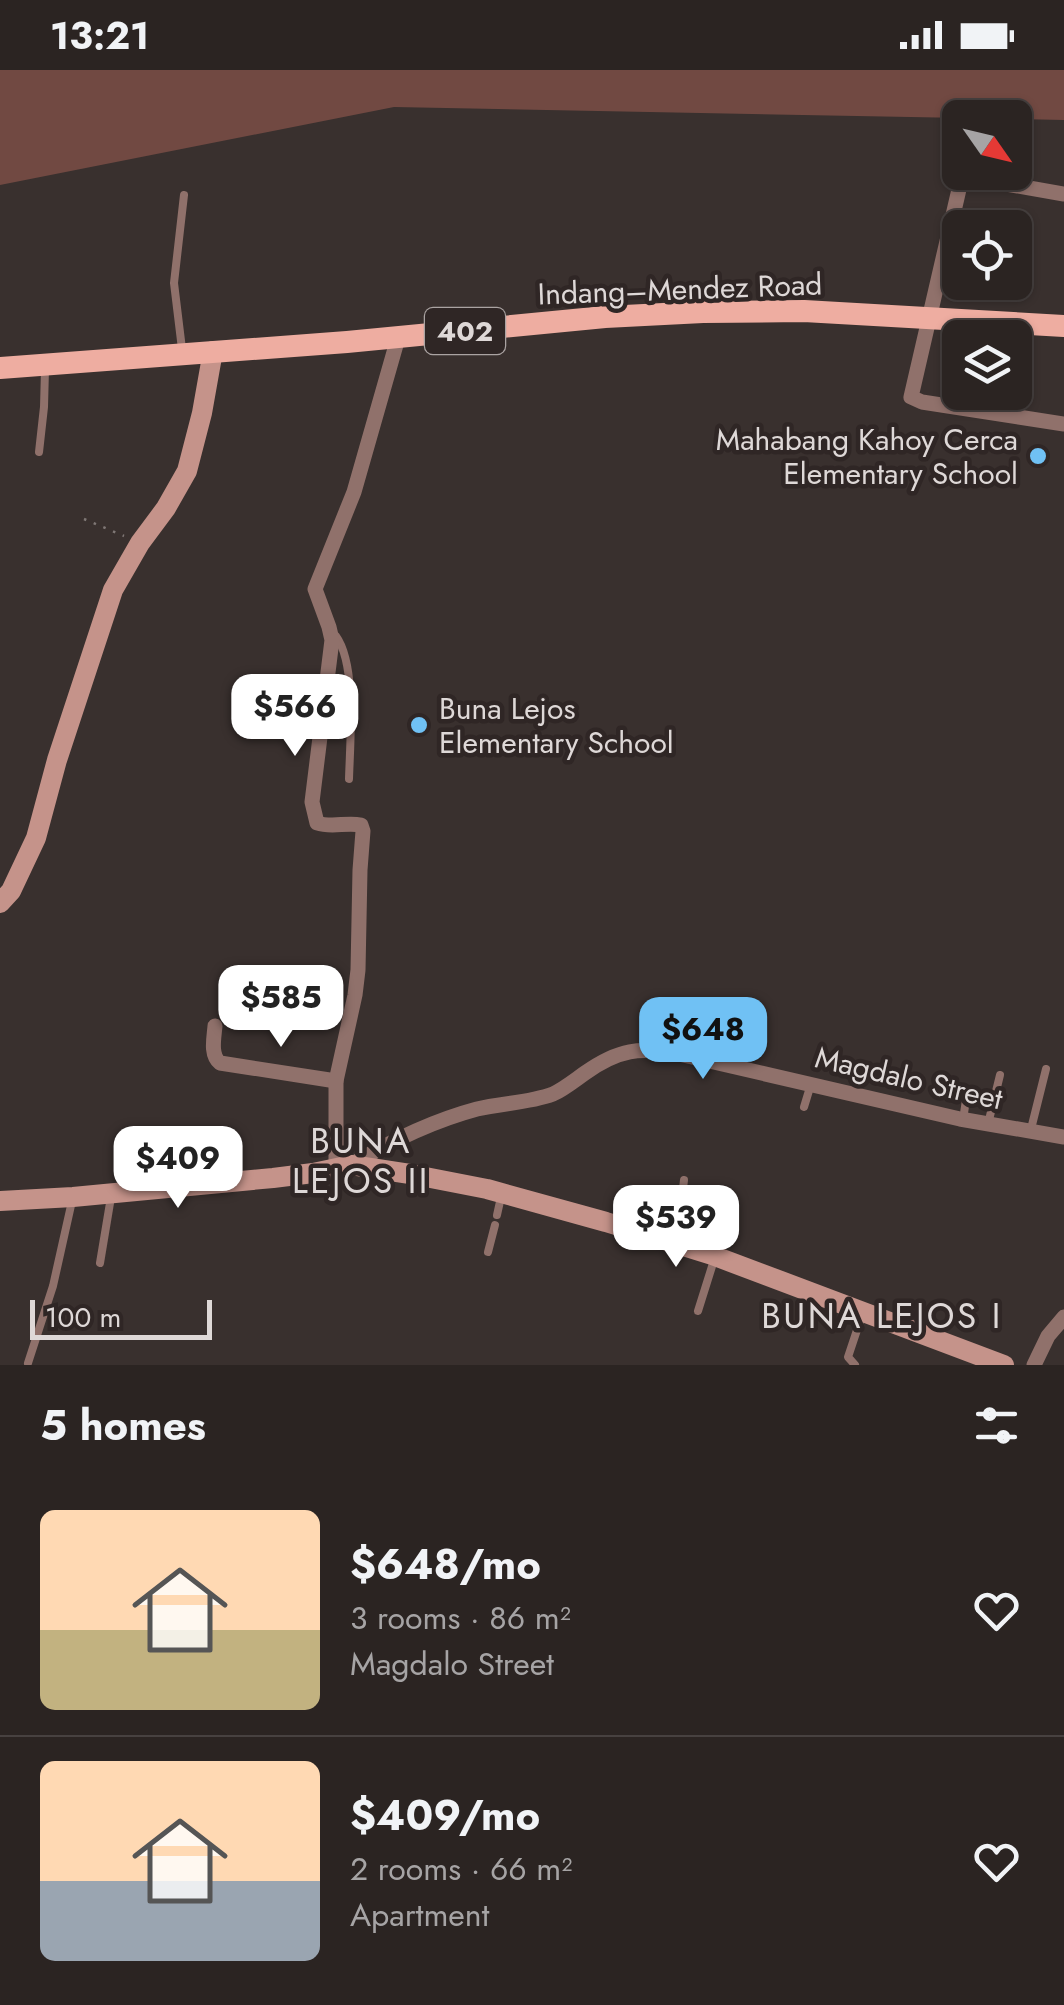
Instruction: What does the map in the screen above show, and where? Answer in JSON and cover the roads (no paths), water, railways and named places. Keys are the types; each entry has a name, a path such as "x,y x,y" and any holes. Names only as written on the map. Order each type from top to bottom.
{"main road":[{"name":"Indang–Mendez Road","path":"0,368 398,338 605,316 703,312 790,310 1064,326"}],"street":[{"path":"1064,194 966,178 960,185 911,387 911,397 922,402 1064,424"},
{"path":"344,1166 336,1080 357,982 363,832 361,826 351,823 317,823 314,814 312,802 332,640 315,589 354,492 398,338"},
{"path":"0,903 11,891 36,838 57,760 114,590 140,542 188,471 212,351"},
{"path":"215,1026 214,1054 220,1062 336,1080"},
{"name":"Magdalo Street","path":"344,1166 432,1124 472,1110 555,1093 614,1055 632,1050 679,1054 963,1120 1064,1137"},
{"path":"0,1201 274,1178 344,1166 502,1193 667,1241 1004,1365"},
{"path":"1034,1365 1048,1336 1064,1317"}],"lane":[{"path":"182,353 174,283 184,195"},
{"path":"39,452 45,364"},
{"path":"330,626 344,647 347,662 349,779"},
{"path":"1030,1132 1046,1069"},
{"path":"988,1124 1000,1075"},
{"path":"804,1107 811,1084"},
{"path":"963,1120 967,1093"},
{"path":"667,1241 684,1180"},
{"path":"100,1264 111,1192"},
{"path":"497,1215 502,1193"},
{"path":"28,1363 53,1286 73,1197"},
{"path":"660,1207 667,1241"},
{"path":"488,1252 495,1225"},
{"path":"698,1312 715,1256"},
{"path":"856,1365 848,1357 863,1311"}],"place":[{"name":"Mahabang Kahoy Cerca Elementary School","path":"1038,456"},
{"name":"Buna Lejos Elementary School","path":"419,725"}],"district":[{"name":"BUNA LEJOS II","path":"361,1161"},
{"name":"BUNA LEJOS I","path":"882,1316"}]}
